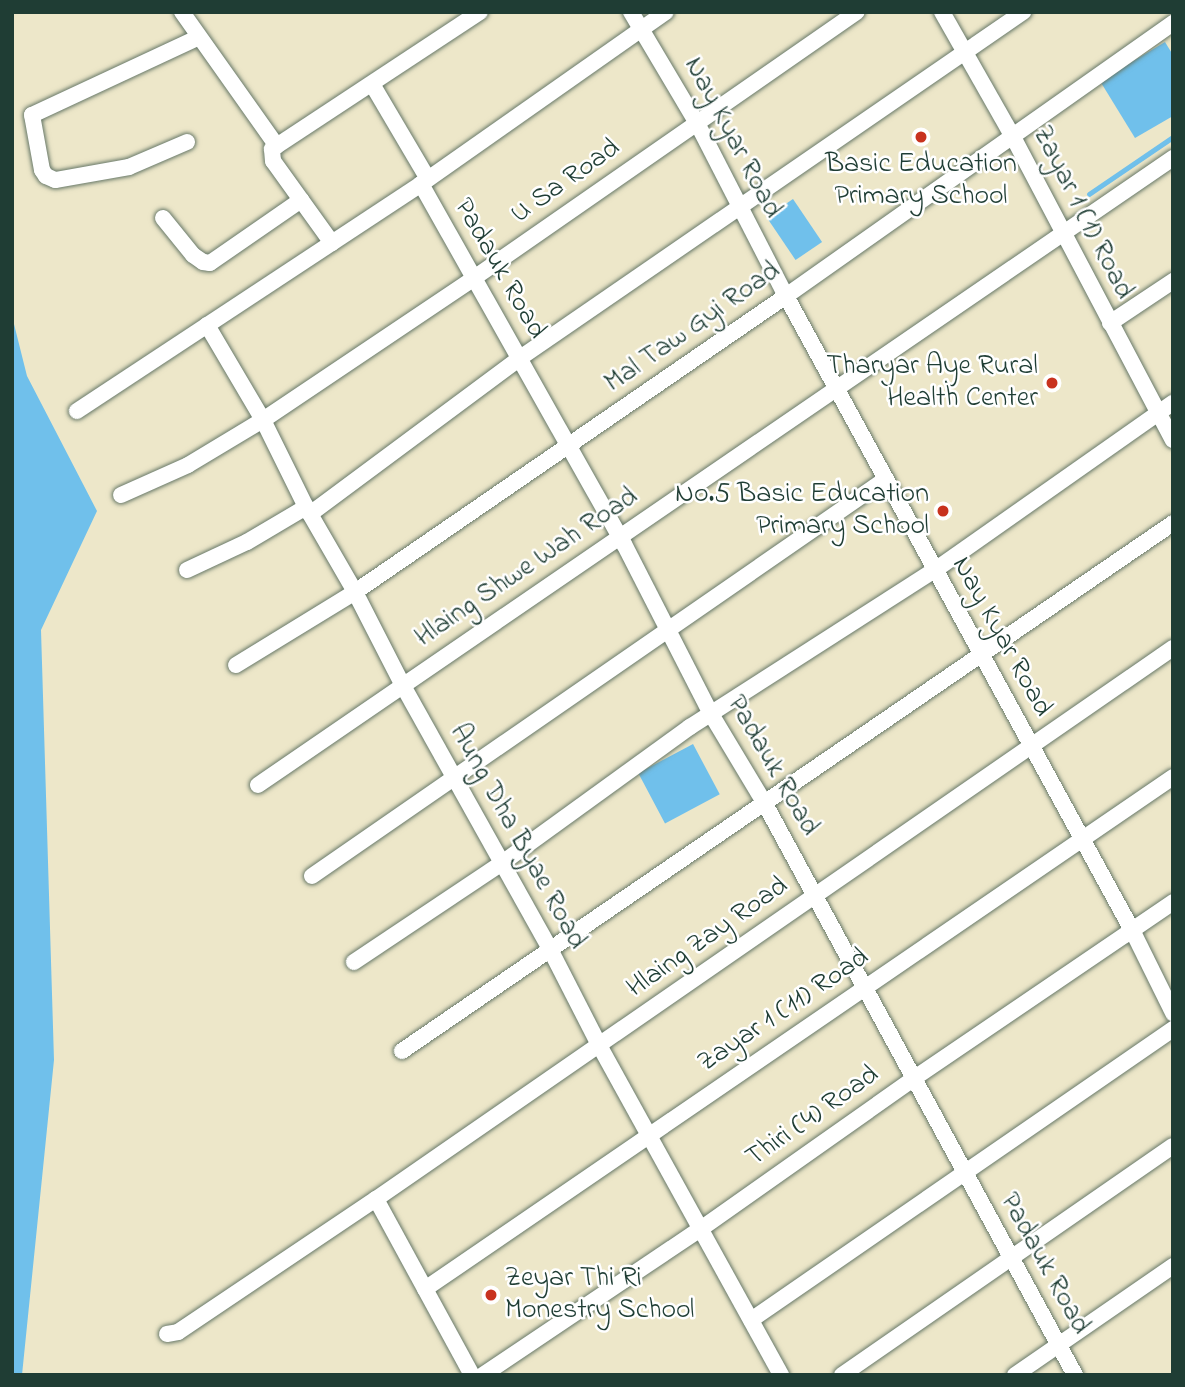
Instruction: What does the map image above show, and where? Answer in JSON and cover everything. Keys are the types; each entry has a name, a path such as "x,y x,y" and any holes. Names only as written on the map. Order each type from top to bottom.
{"street":[{"path":"182,12 277,146"},
{"path":"332,243 273,161 271,154 277,146 480,12"},
{"name":"Nay Kyar Road","path":"631,12 697,123 786,296 1132,930 1173,1013"},
{"path":"77,411 424,181 666,12"},
{"name":"U Sa Road","path":"121,495 188,466 263,420 474,278 858,12"},
{"name":"Zayar 1 (1) Road","path":"942,12 1012,135 1173,440"},
{"path":"187,570 308,511 520,358 1023,12"},
{"name":"Mal Taw Gyi Road","path":"236,664 355,592 569,446 1173,23"},
{"path":"187,142 129,167 55,180 46,176 42,170 32,115 200,37"},
{"name":"Padauk Road","path":"372,84 474,278 670,629 711,714 765,804 1075,1375"},
{"name":"Hlaing Shwe Wah Road","path":"258,785 1173,158"},
{"path":"163,218 193,255 210,263 301,200"},
{"path":"1110,324 1173,281"},
{"name":"Aung Dha Byae Road","path":"207,325 263,420 308,511 355,592 402,684 551,951 599,1045 781,1375"},
{"path":"354,962 502,863 711,714 935,570 1173,403"},
{"path":"312,876 886,479"},
{"path":"401,1051 551,951 1173,523"},
{"name":"Hlaing Zay Road","path":"167,1334 177,1332 376,1199 1173,648"},
{"name":"Zayar 1 (11) Road","path":"425,1289 1173,776"},
{"name":"Thiri (4) Road","path":"484,1375 702,1228 913,1079 1173,902"},
{"path":"751,1320 1173,1030"},
{"path":"842,1375 1173,1146"},
{"path":"376,1199 472,1375"},
{"path":"1015,1375 1173,1266"}],"water":[{"path":"1165,42 1173,55 1173,116 1135,138 1100,81"},
{"path":"793,199 822,242 796,260 766,217"},
{"path":"12,316 27,376 97,511 41,630 54,1060 22,1375 12,1375"},
{"path":"693,744 720,794 665,823 638,773"}],"waterway":[{"path":"1089,194 1173,137"}],"place":[{"name":"Basic Education Primary School","path":"921,137"},
{"name":"Tharyar Aye Rural Health Center","path":"1052,383"},
{"name":"No.5 Basic Education Primary School","path":"943,511"},
{"name":"Zeyar Thi Ri Monestry School","path":"491,1295"}]}
